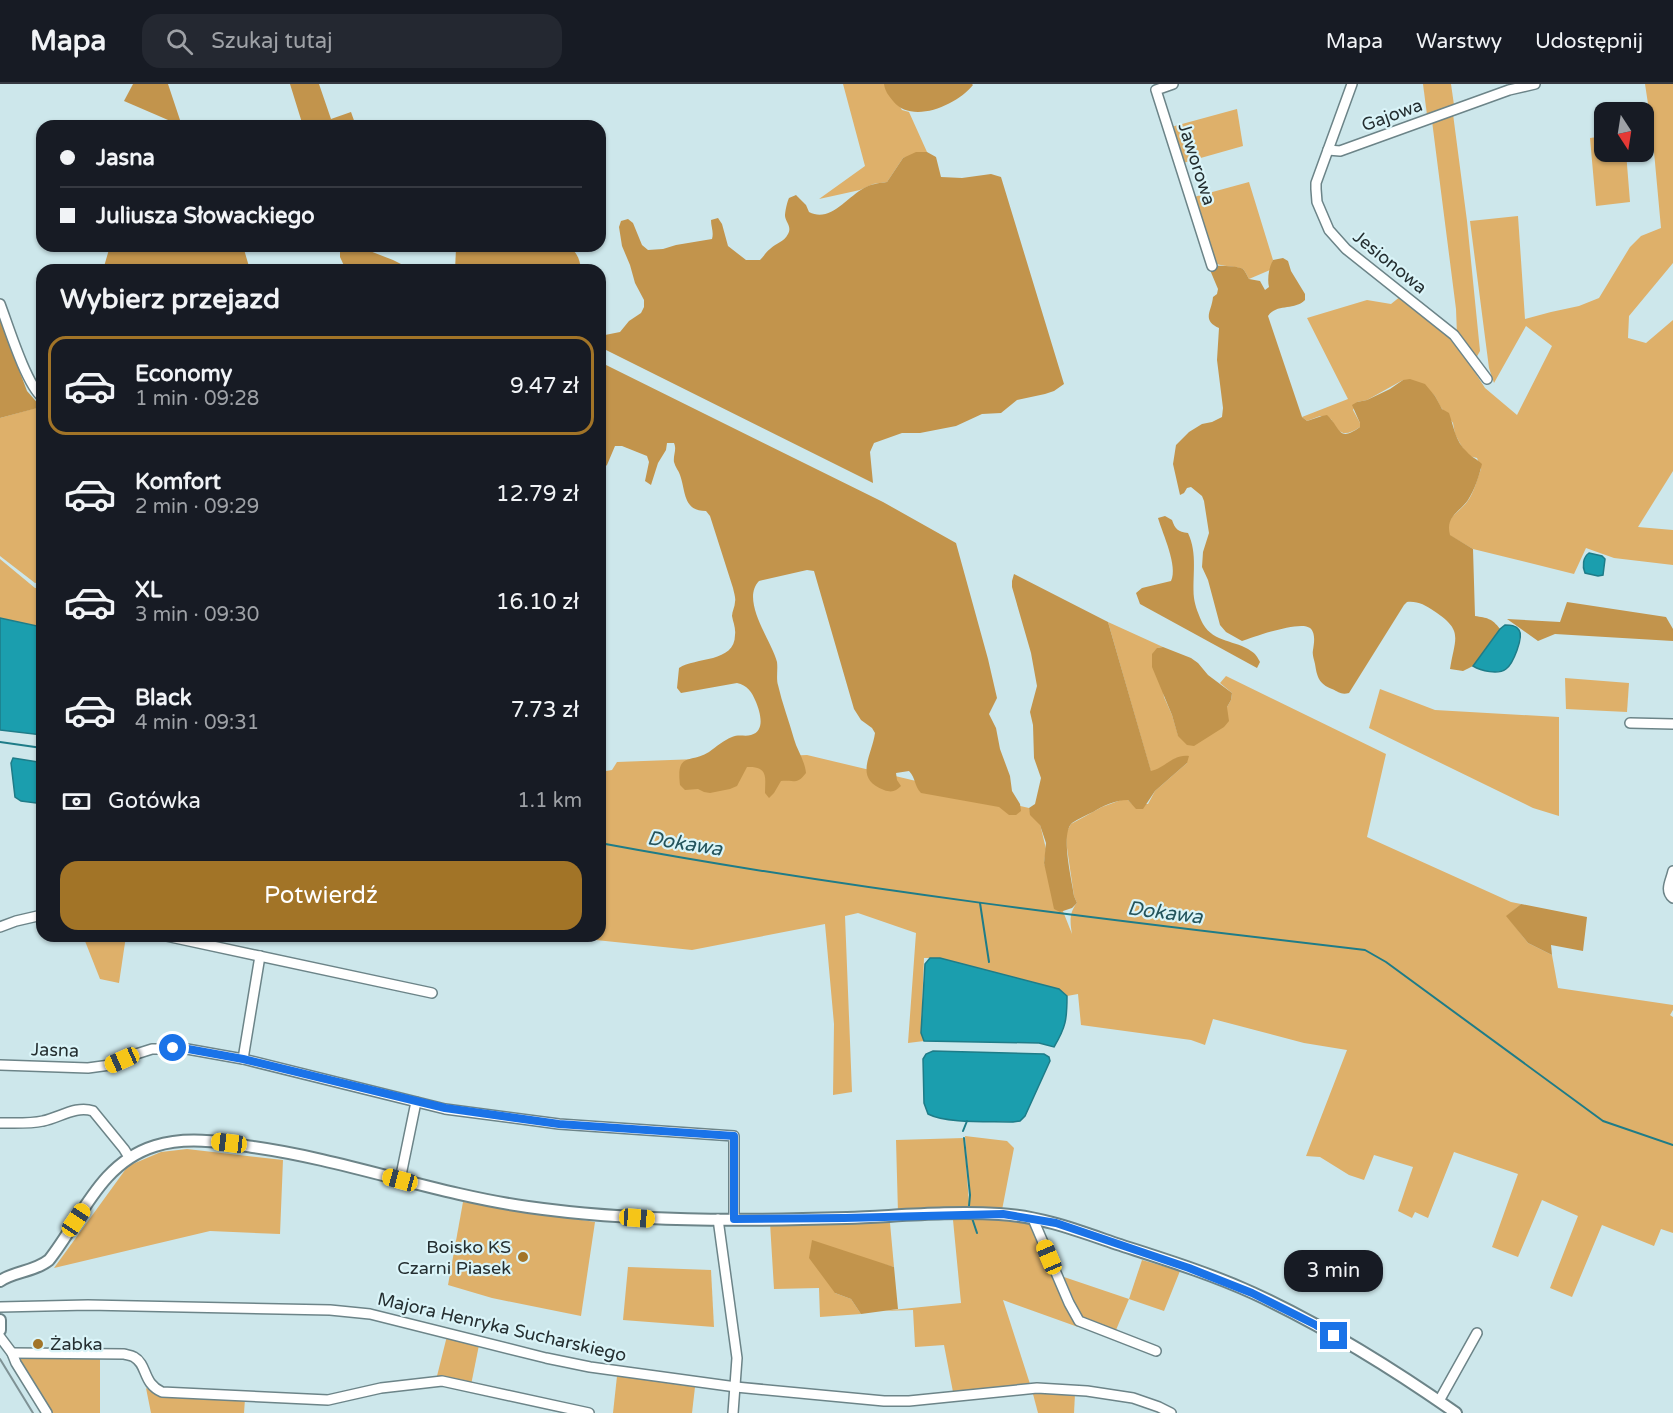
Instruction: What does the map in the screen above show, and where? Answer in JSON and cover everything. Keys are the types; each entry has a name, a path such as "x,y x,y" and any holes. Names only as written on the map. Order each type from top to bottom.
{"street":[{"name":"Jaworowa","path":"1173,84 1156,90 1212,266"},
{"name":"Jesionowa","path":"1352,84 1321,167 1316,189 1317,202 1329,230 1346,249 1454,335 1487,379"},
{"name":"Gajowa","path":"1328,150 1340,151 1509,90 1535,84"},
{"path":"0,304 30,382 36,391"},
{"path":"1630,723 1673,724"},
{"path":"1671,896 1668,885 1673,871"},
{"path":"0,927 36,916"},
{"path":"194,942 432,993"},
{"path":"243,1059 260,956"},
{"name":"Jasna","path":"0,1065 88,1068 110,1065 152,1049 188,1049 243,1059 445,1108 548,1123 734,1136 734,1219"},
{"path":"400,1180 416,1102"},
{"path":"0,1123 43,1121 85,1108 93,1111 129,1157"},
{"path":"0,1281 41,1266 49,1260 108,1174 129,1157 142,1150 169,1143 189,1140 209,1141 283,1151 462,1196 530,1208 596,1215 734,1219 1003,1214 1056,1223 1167,1260 1252,1293 1316,1325 1456,1413"},
{"path":"718,1219 737,1358 733,1413"},
{"path":"1033,1219 1079,1321 1154,1348"},
{"name":"Majora Henryka Sucharskiego","path":"0,1307 88,1305 330,1310 370,1314 590,1368 736,1387 884,1401 909,1401 1037,1388 1087,1391 1133,1398 1171,1413"},
{"path":"0,1320 0,1330"},
{"path":"1439,1401 1476,1333"},
{"path":"0,1338 12,1353 47,1413"},
{"path":"12,1353 124,1354 134,1357 140,1363 149,1383 162,1392 328,1400 381,1388 442,1381 589,1413"}],"shaded area":[{"path":"133,84 168,84 180,120 168,120 124,101"},
{"path":"290,84 319,84 331,119 351,112 354,120 301,120"},
{"path":"843,84 885,84 902,110 909,112 927,152 903,158 887,182 819,199 865,166"},
{"path":"884,84 973,85 946,105 922,112 901,108 890,97"},
{"path":"1423,84 1451,84 1454,105 1427,115"},
{"path":"1645,84 1673,84 1673,263 1629,316 1628,338 1646,343 1673,320 1673,471 1638,527 1673,530 1673,565 1614,558 1586,548 1574,574 1473,549 1449,535 1448,529 1453,516 1469,498 1481,469 1477,458 1469,456 1462,447 1455,434 1453,423 1432,393 1403,380 1367,400 1357,402 1353,410 1360,427 1346,433 1340,431 1331,419 1320,416 1307,421 1302,417 1348,399 1307,318 1367,300 1391,304 1401,296 1453,338 1485,388 1517,415 1552,346 1526,326 1494,383 1489,368 1470,221 1518,216 1525,319 1579,306 1599,298 1630,247 1641,236 1661,228 1654,152 1654,102 1648,102"},
{"path":"1237,109 1243,146 1183,163 1171,127"},
{"path":"1453,114 1480,351 1475,360 1457,335 1456,309 1432,121"},
{"path":"1594,137 1594,162 1627,162 1630,202 1596,206 1590,138"},
{"path":"916,152 927,152 936,157 941,177 962,178 991,174 1001,177 1064,384 1054,391 1017,400 1001,413 982,414 956,426 920,433 902,433 874,443 870,452 873,483 606,350 606,335 620,332 629,321 641,313 644,307 644,300 635,283 622,246 619,227 621,221 628,219 633,223 642,245 648,250 712,239 711,220 718,218 728,246 746,260 760,260 788,234 789,227 785,216 789,198 796,195 806,205 809,212 817,215 831,212 864,188 887,182 903,158"},
{"path":"1249,182 1273,260 1270,270 1249,279 1243,269 1217,264 1194,197"},
{"path":"108,252 245,252 248,264 105,264"},
{"path":"340,252 372,252 401,264 343,264"},
{"path":"456,252 575,252 580,264 455,264"},
{"path":"1283,258 1288,261 1291,271 1305,294 1305,300 1276,310 1268,316 1302,417 1307,421 1327,415 1340,432 1348,434 1360,427 1352,405 1390,389 1403,380 1410,379 1425,384 1442,409 1449,413 1455,434 1463,448 1482,464 1470,496 1451,519 1449,529 1450,535 1473,549 1475,616 1489,619 1500,629 1473,666 1463,671 1450,669 1455,636 1450,624 1431,609 1415,602 1407,602 1404,605 1349,693 1346,694 1324,685 1319,679 1313,655 1314,636 1310,628 1297,626 1242,641 1226,632 1220,625 1208,580 1202,567 1203,552 1209,533 1204,501 1202,496 1191,487 1180,495 1173,464 1176,445 1189,432 1202,424 1222,417 1217,360 1219,328 1210,322 1209,318 1213,297 1217,294 1218,289 1210,270 1212,266 1241,268 1249,279 1260,281 1265,290 1269,287 1270,266 1273,260"},
{"path":"0,319 27,391 36,401 36,408 0,418"},
{"path":"606,365 883,502 956,543 997,698 989,714 996,728 1012,791 1020,804 1021,811 1016,815 1009,815 999,807 921,793 909,771 896,773 901,786 894,791 884,790 869,779 867,766 875,733 861,720 854,709 814,571 807,570 759,581 754,589 753,599 759,621 777,662 780,692 806,773 798,781 781,781 769,798 765,793 764,774 754,767 747,767 737,786 730,789 710,793 698,789 685,790 680,785 679,774 682,763 709,752 732,737 749,736 759,730 758,706 753,695 741,684 681,693 677,688 679,668 722,655 733,644 735,635 732,616 734,594 710,516 706,511 693,508 687,499 674,462 674,443 667,443 651,485 645,481 649,462 647,456 622,446 615,446 607,465"},
{"path":"36,408 36,583 0,556 0,418"},
{"path":"1165,516 1172,520 1177,530 1188,533 1191,541 1194,557 1194,598 1203,624 1213,635 1252,652 1260,662 1257,668 1140,604 1136,593 1142,588 1171,581 1173,575 1171,559 1158,518"},
{"path":"0,559 36,588 36,626 0,618"},
{"path":"1014,574 1108,622 1151,771 1178,757 1189,756 1187,763 1155,791 1143,809 1136,809 1128,800 1118,801 1072,823 1067,837 1067,847 1069,869 1077,903 1072,908 1060,912 1054,909 1044,863 1046,843 1040,825 1030,815 1029,808 1035,804 1041,778 1034,758 1033,725 1030,712 1037,686 1031,653 1012,587"},
{"path":"1567,602 1666,617 1673,629 1673,641 1555,634 1538,641 1507,619 1560,622"},
{"path":"1108,622 1163,647 1157,648 1164,697 1178,735 1227,707 1232,693 1220,683 1226,676 1386,754 1367,837 1511,902 1521,904 1507,916 1528,943 1552,955 1558,988 1673,1005 1670,1015 1673,1017 1673,1233 1661,1229 1654,1246 1602,1225 1572,1297 1550,1288 1578,1216 1542,1200 1518,1257 1492,1247 1518,1174 1454,1152 1428,1218 1415,1212 1412,1218 1398,1211 1413,1167 1374,1155 1364,1180 1349,1175 1320,1157 1306,1156 1347,1050 1304,1043 1213,1019 1205,1045 1191,1040 1081,1025 1078,994 1067,996 1059,989 940,958 924,958 921,1033 924,1041 908,1043 916,933 858,913 845,916 852,1092 833,1095 834,1024 825,924 692,950 606,941 606,771 612,770 617,762 807,755 1029,808 1031,815 1040,824 1046,849 1044,863 1072,934 1071,914 1077,903 1074,896 1066,833 1071,824 1102,807 1121,800 1128,800 1132,804 1148,804 1155,791 1187,763 1176,758 1151,772"},
{"path":"1163,647 1191,658 1208,675 1232,693 1227,707 1229,721 1224,727 1194,746 1187,745 1178,736 1152,667 1152,654 1157,648"},
{"path":"1565,678 1629,683 1627,712 1566,709"},
{"path":"1380,689 1435,710 1559,717 1559,816 1533,808 1369,728"},
{"path":"1521,904 1587,917 1583,951 1551,945 1552,955 1528,943 1506,916"},
{"path":"85,942 125,942 119,983 100,979"},
{"path":"965,1136 1007,1141 1014,1148 1002,1210 898,1213 896,1140 964,1138 969,1203"},
{"path":"187,1149 283,1160 280,1234 210,1231 54,1268 128,1166 161,1152"},
{"name":"Boisko KS Czarni Piasek","path":"463,1202 595,1222 581,1316 492,1298 448,1285"},
{"path":"953,1220 1030,1222 1078,1327 1003,1300 1030,1384 953,1392 944,1345 915,1347 913,1310 882,1311 961,1303"},
{"path":"770,1223 890,1223 894,1267 864,1259 835,1293 851,1299 861,1314 820,1317 819,1288 774,1289"},
{"path":"812,1240 894,1267 898,1309 861,1314 851,1299 835,1293 809,1258"},
{"path":"1142,1260 1180,1271 1164,1311 1129,1299"},
{"path":"628,1267 711,1270 714,1327 623,1320"},
{"path":"1064,1277 1129,1299 1116,1330 1087,1321 1080,1314"},
{"path":"447,1336 479,1345 471,1385 437,1376"},
{"path":"16,1356 100,1359 100,1413 51,1413"},
{"path":"617,1376 695,1387 692,1413 613,1413"},
{"path":"146,1388 159,1395 245,1399 244,1413 151,1413"},
{"path":"1033,1394 1075,1394 1074,1413 1038,1413"}],"water":[{"path":"1589,553 1605,559 1603,575 1585,573 1585,557"},
{"path":"0,618 36,626 36,734 0,730"},
{"path":"1505,625 1516,627 1520,633 1517,650 1509,666 1503,671 1494,672 1473,666 1500,629"},
{"path":"13,758 36,762 36,803 21,801 15,797 11,763"},
{"path":"930,958 940,958 1059,989 1067,996 1067,1011 1065,1023 1054,1047 1039,1043 924,1041 921,1033 925,964"},
{"path":"933,1051 1044,1054 1049,1057 1050,1061 1025,1116 1020,1121 957,1121 928,1114 924,1103 923,1059 926,1054"}],"waterway":[{"name":"Dokawa","path":"0,742 36,747"},
{"name":"Dokawa","path":"606,844 886,890 1365,950 1386,962 1603,1121 1673,1145"},
{"path":"980,903 989,962"},
{"path":"963,1131 967,1121"},
{"path":"964,1138 970,1195 969,1206"},
{"path":"972,1218 977,1233"}],"railway":[{"path":"0,1359 33,1413"}],"place":[{"name":"Boisko KS Czarni Piasek","path":"523,1257"},
{"name":"Żabka","path":"38,1344"}],"route":[{"path":"173,1048 243,1059 445,1108 559,1124 734,1136 734,1219 1003,1214 1056,1223 1189,1268 1252,1293 1334,1336"}]}
